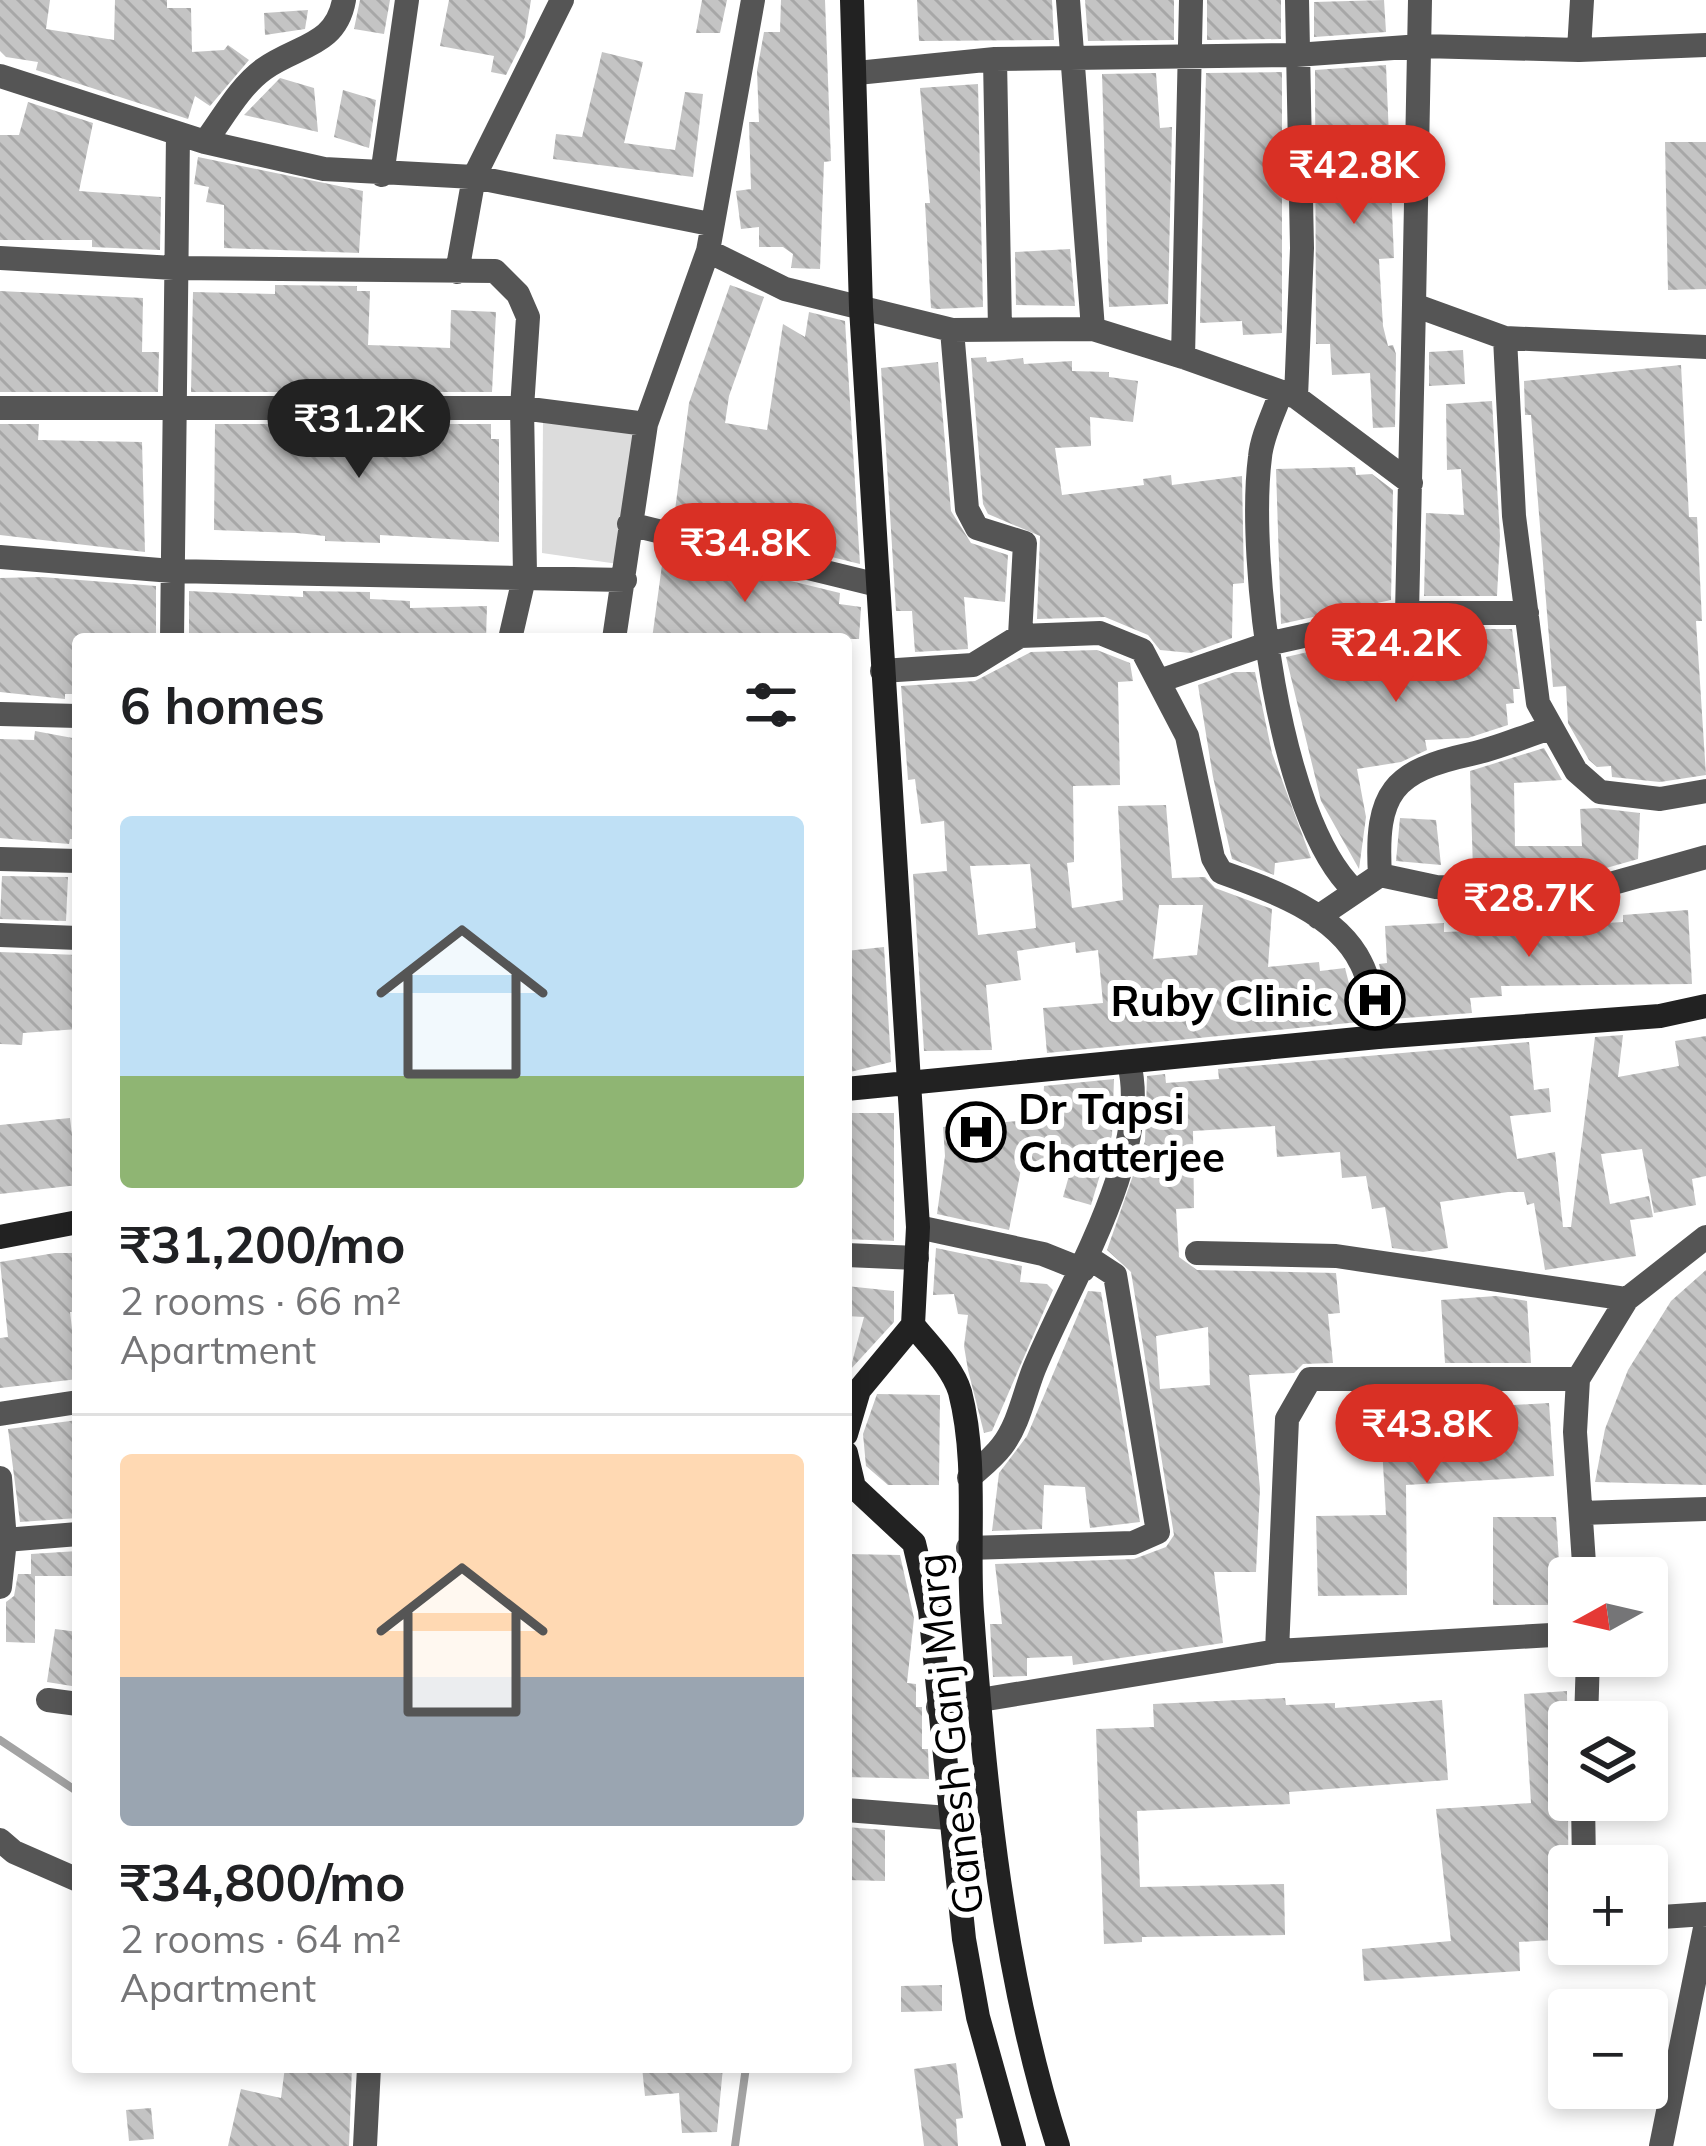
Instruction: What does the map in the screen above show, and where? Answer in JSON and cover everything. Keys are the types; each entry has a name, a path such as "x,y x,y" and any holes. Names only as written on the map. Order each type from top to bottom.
{"main road":[{"path":"852,0 861,308 918,1226 913,1325 859,1390 852,1414"},
{"path":"852,1088 1378,1036 1660,1016 1706,1006"},
{"path":"0,1237 72,1223"},
{"name":"Ganesh Ganj Marg","path":"913,1325 958,1386 969,1478 968,1548 979,1698 1022,2018 1058,2146"},
{"path":"852,1490 914,1543 929,1610 948,1818 978,2017 1014,2146"}],"street":[{"path":"205,142 244,88 264,69 321,42 340,23 344,0"},
{"path":"382,175 407,0"},
{"path":"457,272 474,177 562,0"},
{"path":"615,633 646,424 708,250 753,0"},
{"path":"1068,0 1093,329"},
{"path":"1183,357 1190,0"},
{"path":"1297,0 1302,248 1288,396 1260,454 1261,607 1289,747 1319,840 1337,874 1354,890"},
{"path":"1407,613 1420,0"},
{"path":"1579,50 1582,0"},
{"path":"857,73 995,59 1296,55 1420,46 1579,50 1706,45"},
{"path":"995,59 1000,329"},
{"path":"0,76 205,142 324,169 474,177 710,224"},
{"path":"172,633 178,134"},
{"path":"708,250 785,289 952,330 1093,329 1183,357 1288,396 1411,483"},
{"path":"0,258 174,268 495,271 518,294 528,316 522,408 525,574 511,633"},
{"path":"1414,305 1505,338 1706,347"},
{"path":"952,330 967,509 977,528 1025,543 1020,636"},
{"path":"1505,338 1514,516 1538,703 1576,770 1600,792 1660,799 1706,791"},
{"path":"0,408 522,408 646,424"},
{"path":"629,524 878,586"},
{"path":"0,557 172,571 525,574 625,580"},
{"path":"1162,680 1268,644 1407,613 1527,613"},
{"path":"882,671 973,664 1020,636 1100,633 1142,650 1162,680 1196,763 1213,858 1221,872 1263,886 1318,917 1362,963 1378,1036"},
{"path":"0,714 72,716"},
{"path":"1380,875 1378,847 1388,800 1402,776 1438,759 1472,754 1551,728"},
{"path":"1318,917 1380,875 1436,887 1585,891 1706,857"},
{"path":"0,860 72,861"},
{"path":"0,935 72,938"},
{"path":"969,1478 1010,1433 1035,1368 1086,1264 1130,1120 1134,1081 1130,1063"},
{"path":"918,1226 1043,1253 1115,1275 1158,1532 1133,1543 968,1548"},
{"path":"1584,1557 1575,1432 1578,1379 1627,1299 1706,1237"},
{"path":"1197,1253 1336,1256 1627,1299"},
{"path":"852,1255 916,1258"},
{"path":"1277,1651 1287,1419 1310,1379 1578,1379"},
{"path":"0,1414 72,1403"},
{"path":"0,1478 5,1540 0,1587"},
{"path":"1581,1513 1706,1509"},
{"path":"5,1540 72,1534"},
{"path":"938,1707 1277,1651 1548,1635"},
{"path":"48,1700 72,1703"},
{"path":"852,1810 948,1818"},
{"path":"0,1840 14,1852 72,1877"},
{"path":"1661,2146 1706,1919 1668,1918"},
{"path":"365,2146 369,2073"}],"shaded area":[{"path":"543,421 641,434 618,564 542,553"}],"building":[{"path":"0,0 50,0 46,29 114,40 115,0 167,0 167,8 191,8 192,52 224,50 228,45 249,60 210,106 195,96 188,119 36,70 38,62 6,57 0,51"},
{"path":"360,0 390,0 384,34 354,29"},
{"path":"449,0 531,0 525,37 506,75 491,72 494,56 440,46"},
{"path":"702,0 727,0 720,33 696,33"},
{"path":"781,0 825,0 831,161 824,162 820,269 791,268 793,254 783,247 759,247 759,227 741,229 736,191 751,189 749,122 759,122 757,71 764,32 780,32"},
{"path":"917,0 1052,0 1054,40 919,41"},
{"path":"1085,0 1174,0 1174,40 1088,41"},
{"path":"1207,0 1281,0 1281,39 1207,40"},
{"path":"1384,0 1386,32 1314,37 1314,2"},
{"path":"308,10 305,29 265,35 264,13"},
{"path":"602,52 643,62 624,143 675,150 685,92 703,94 693,177 553,159 556,134 582,137"},
{"path":"1386,65 1394,258 1379,259 1383,326 1388,346 1393,345 1396,354 1395,427 1373,428 1370,373 1332,375 1330,344 1316,344 1315,70"},
{"path":"1282,72 1282,333 1243,335 1242,321 1200,323 1206,73"},
{"path":"1156,73 1160,128 1172,127 1168,304 1109,307 1102,74"},
{"path":"280,78 314,88 318,132 244,115"},
{"path":"978,84 983,307 931,308 925,203 930,203 920,88"},
{"path":"343,90 376,100 369,148 334,137"},
{"path":"28,102 93,123 79,191 161,197 160,250 92,247 92,240 0,240 0,135 19,135"},
{"path":"1665,142 1706,142 1706,289 1668,290"},
{"path":"198,157 363,191 359,253 224,248 224,205 206,202 209,187 194,184"},
{"path":"1070,249 1075,306 1016,305 1015,252"},
{"path":"275,285 357,286 357,291 370,291 368,345 450,348 451,310 496,312 492,392 191,392 193,292 275,294"},
{"path":"730,285 764,297 729,396 725,423 767,430 783,324 805,337 809,312 845,321 860,564 674,518 689,403"},
{"path":"0,291 143,298 142,352 159,352 158,392 0,392"},
{"path":"1463,350 1465,384 1429,386 1429,352"},
{"path":"986,357 987,362 1023,358 1024,364 1072,361 1072,371 1109,372 1109,377 1138,381 1133,422 1090,417 1091,446 1055,448 1062,495 1144,485 1143,479 1171,475 1172,485 1242,476 1244,583 1233,584 1232,638 1191,653 1160,650 1148,635 1105,617 1037,619 1040,536 988,514 983,504 971,358"},
{"path":"938,362 951,511 971,543 1008,555 1005,602 964,597 968,649 915,652 912,611 896,611 881,368"},
{"path":"1681,365 1689,517 1697,517 1702,621 1696,621 1706,775 1660,782 1612,777 1611,766 1597,767 1589,760 1568,723 1566,686 1553,687 1531,415 1525,415 1524,381"},
{"path":"1492,401 1500,536 1497,596 1424,596 1426,513 1464,515 1461,469 1447,470 1446,404"},
{"path":"0,424 39,424 38,440 142,442 145,552 0,535"},
{"path":"215,424 491,424 491,439 499,439 499,542 380,535 380,543 325,541 325,536 297,533 214,530"},
{"path":"1355,467 1356,475 1372,474 1393,490 1391,600 1281,624 1276,469"},
{"path":"664,550 840,593 839,604 861,607 859,639 852,639 852,633 653,633"},
{"path":"0,578 156,586 156,633 72,633 72,694 65,694 65,699 0,692"},
{"path":"189,591 303,597 303,591 370,592 370,599 410,601 410,608 487,606 486,633 189,633"},
{"path":"1409,629 1512,629 1520,689 1513,689 1514,703 1506,704 1508,725 1468,738 1425,740 1427,750 1401,762 1357,769 1366,817 1359,869 1321,801 1286,657"},
{"path":"1097,650 1130,663 1133,681 1118,682 1120,785 1073,786 1074,862 1067,863 1072,908 1123,900 1118,806 1166,805 1172,878 1205,877 1215,888 1272,909 1268,967 1319,962 1320,971 1345,968 1359,1022 1047,1053 1043,1008 1103,1003 1098,950 1076,953 1075,942 1017,951 1021,980 986,985 992,1050 924,1051 913,874 947,871 944,821 921,824 915,779 908,780 901,686 975,681 1031,652","holes":["1030,864 1036,928 978,935 970,866","1159,905 1203,905 1197,955 1153,959"]},
{"path":"1235,672 1255,672 1272,753 1311,858 1275,863 1274,875 1232,859 1213,777 1198,685"},
{"path":"35,731 72,738 69,844 0,838 0,739 34,740"},
{"path":"1544,748 1562,780 1514,783 1515,846 1582,846 1580,809 1597,808 1640,813 1638,859 1585,874 1473,871 1470,771"},
{"path":"1400,818 1436,820 1441,865 1396,861"},
{"path":"2,876 68,877 66,921 0,919"},
{"path":"1688,910 1692,984 1501,986 1502,996 1470,998 1472,1013 1392,1019 1379,964 1387,963 1385,926 1444,923 1444,932 1498,930 1623,922 1623,915"},
{"path":"884,947 891,1062 852,1072 852,950"},
{"path":"0,952 72,955 72,1029 23,1033 22,1045 0,1044"},
{"path":"1623,1035 1618,1077 1679,1066 1675,1041 1706,1036 1706,1176 1692,1179 1696,1205 1654,1213 1642,1149 1601,1154 1610,1204 1649,1196 1653,1217 1630,1220 1636,1256 1545,1270 1534,1203 1527,1205 1524,1192 1440,1202 1448,1248 1423,1252 1392,1248 1385,1207 1372,1209 1366,1176 1342,1178 1340,1152 1277,1157 1275,1126 1193,1131 1194,1208 1176,1209 1179,1257 1197,1270 1336,1273 1340,1313 1328,1314 1333,1363 1303,1364 1294,1373 1249,1375 1260,1489 1256,1572 1214,1572 1223,1643 1073,1665 1072,1656 1027,1658 1027,1676 993,1677 990,1624 1002,1624 995,1564 1134,1559 1166,1547 1174,1535 1131,1272 1107,1250 1145,1141 1147,1076 1165,1074 1166,1083 1219,1079 1218,1069 1529,1042 1534,1090 1549,1088 1551,1112 1510,1116 1517,1159 1555,1152 1563,1227 1571,1227 1595,1037","holes":["1208,1327 1210,1385 1160,1389 1156,1336"]},
{"path":"1114,1079 1112,1135 1091,1205 1063,1197 1072,1165 1021,1169 1009,1230 937,1214 945,1156 943,1127 1042,1119 1044,1086"},
{"path":"852,1113 894,1113 894,1241 852,1239"},
{"path":"70,1118 72,1186 0,1194 0,1125"},
{"path":"936,1248 1022,1266 1020,1282 1047,1284 1053,1290 992,1431 984,1433 968,1370 964,1346 968,1315 958,1314 954,1294 933,1295"},
{"path":"72,1253 72,1380 0,1388 0,1338 8,1337 0,1262"},
{"path":"1706,1270 1706,1485 1595,1482 1605,1429 1628,1370 1671,1301"},
{"path":"852,1287 894,1291 894,1322 852,1368 852,1362 864,1317 852,1316"},
{"path":"1088,1291 1101,1292 1140,1522 1090,1528 1085,1487 1044,1485 1042,1529 992,1531 999,1473 1027,1436"},
{"path":"1496,1296 1527,1301 1531,1363 1445,1363 1441,1300"},
{"path":"877,1394 940,1395 939,1485 888,1485 866,1466 863,1434"},
{"path":"1549,1403 1554,1476 1406,1485 1407,1595 1318,1596 1316,1516 1386,1515 1380,1413"},
{"path":"72,1421 72,1518 20,1522 8,1429"},
{"path":"1493,1517 1556,1517 1559,1557 1548,1557 1548,1605 1493,1605"},
{"path":"72,1551 72,1576 35,1576 35,1643 6,1642 6,1602 14,1596 18,1574 31,1574 31,1554"},
{"path":"852,1554 900,1555 914,1618 907,1683 916,1684 916,1707 922,1707 922,1749 928,1749 929,1779 852,1777"},
{"path":"55,1629 72,1631 72,1686 47,1682"},
{"path":"1567,1691 1567,1701 1548,1701 1548,1821 1568,1821 1568,1845 1548,1845 1548,1940 1519,1942 1520,1971 1364,1981 1362,1949 1451,1941 1436,1809 1531,1803 1524,1694"},
{"path":"1285,1698 1286,1705 1335,1703 1335,1708 1442,1700 1448,1780 1289,1792 1290,1804 1137,1811 1140,1887 1284,1884 1285,1935 1142,1937 1142,1942 1104,1944 1096,1729 1154,1727 1153,1704"},
{"path":"852,1827 885,1830 885,1881 852,1880"},
{"path":"942,1985 942,2011 901,2012 901,1986"},
{"path":"956,2063 963,2118 956,2119 958,2146 924,2146 914,2069"},
{"path":"284,2073 352,2073 349,2146 228,2146 241,2089 281,2098"},
{"path":"643,2073 722,2073 717,2132 682,2133 679,2093 645,2096"},
{"path":"151,2108 154,2139 129,2141 126,2110"}],"waterway":[{"path":"0,1740 72,1788"},
{"path":"735,2146 745,2073"}],"place":[{"name":"Ruby Clinic","path":"1375,1000"},
{"name":"Dr Tapsi Chatterjee","path":"976,1132"}]}
